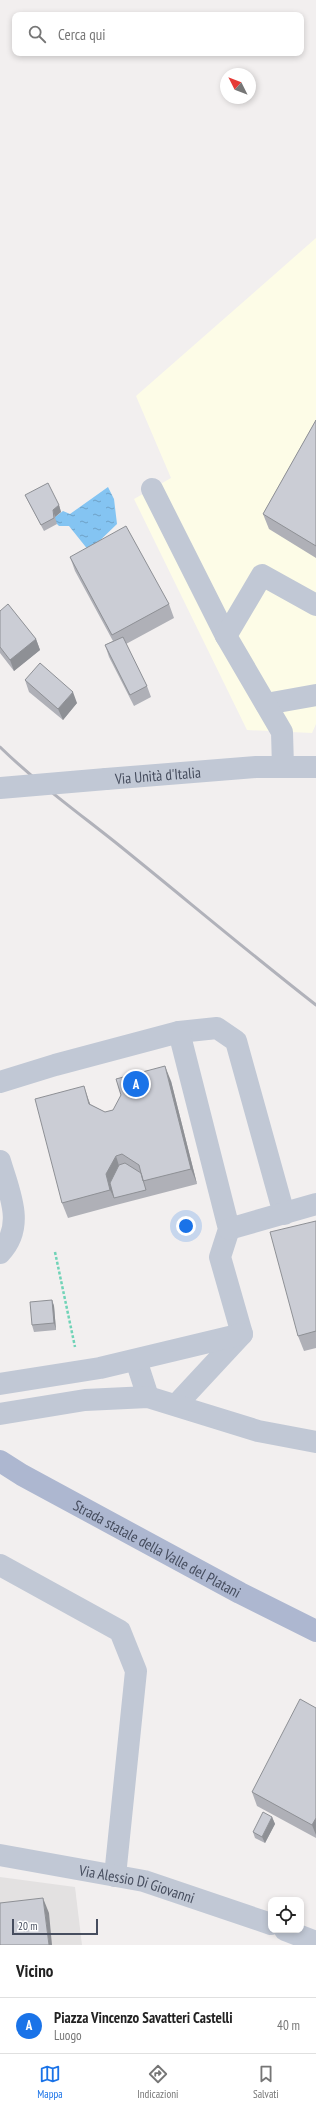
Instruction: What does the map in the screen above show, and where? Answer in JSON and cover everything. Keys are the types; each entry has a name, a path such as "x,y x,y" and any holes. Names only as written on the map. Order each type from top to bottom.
{"main road":[{"name":"Strada statale della Valle del Platani","path":"0,1461 22,1475 233,1589 316,1631"}],"street":[{"path":"152,488 226,636 282,732 283,767"},
{"path":"226,636 262,576 316,604"},
{"path":"266,704 316,696"},
{"name":"Via Unità d'Italia","path":"0,788 283,767 316,767"},
{"path":"0,1082 55,1065 179,1032 217,1028 236,1041 284,1214"},
{"path":"179,1032 229,1229 220,1257 242,1334"},
{"path":"0,1161 15,1212 10,1242 0,1253"},
{"path":"229,1229 316,1204"},
{"path":"0,1384 136,1360 242,1334"},
{"path":"176,1405 242,1334"},
{"path":"136,1360 148,1397"},
{"path":"0,1414 85,1400 148,1397 258,1431 316,1442"},
{"path":"0,1565 120,1631 136,1671 115,1876"},
{"name":"Via Alessio Di Giovanni","path":"0,1855 144,1881 268,1923"},
{"path":"293,1933 316,1942"}],"path":[{"path":"54,1252 80,1370"}],"shaded area":[{"path":"316,238 316,724 312,733 247,730 134,499 171,478 136,396"},
{"path":"0,1877 75,1887 82,1945 0,1945"}],"water":[{"path":"108,487 114,499 117,524 89,551 69,526 59,526 55,522 55,517 63,511 70,514"}],"building":[{"path":"316,420 316,546 263,514"},
{"path":"48,483 59,505 53,510 54,518 41,525 25,495"},
{"path":"126,526 169,604 112,635 70,557"},
{"path":"8,604 36,639 10,660 0,647 0,611"},
{"path":"123,637 147,686 130,695 105,645"},
{"path":"40,663 73,692 58,709 25,680"},
{"path":"165,1066 191,1169 143,1181 139,1165 122,1154 116,1156 106,1174 110,1190 62,1203 35,1099 84,1086 89,1104 105,1112 113,1110 121,1095 116,1079"},
{"path":"125,1163 141,1173 146,1190 114,1198 110,1183 119,1165"},
{"path":"316,1221 316,1331 298,1336 270,1232"},
{"path":"52,1300 54,1323 32,1325 30,1302"},
{"path":"300,1699 316,1708 316,1818 312,1825 252,1792"},
{"path":"263,1812 272,1817 262,1837 253,1832"},
{"path":"43,1898 49,1945 0,1945 0,1903"}],"railway":[{"path":"0,747 42,784 316,1005"}],"place":[{"name":"Piazza Vincenzo Savatteri Castelli","path":"136,1084"}]}
